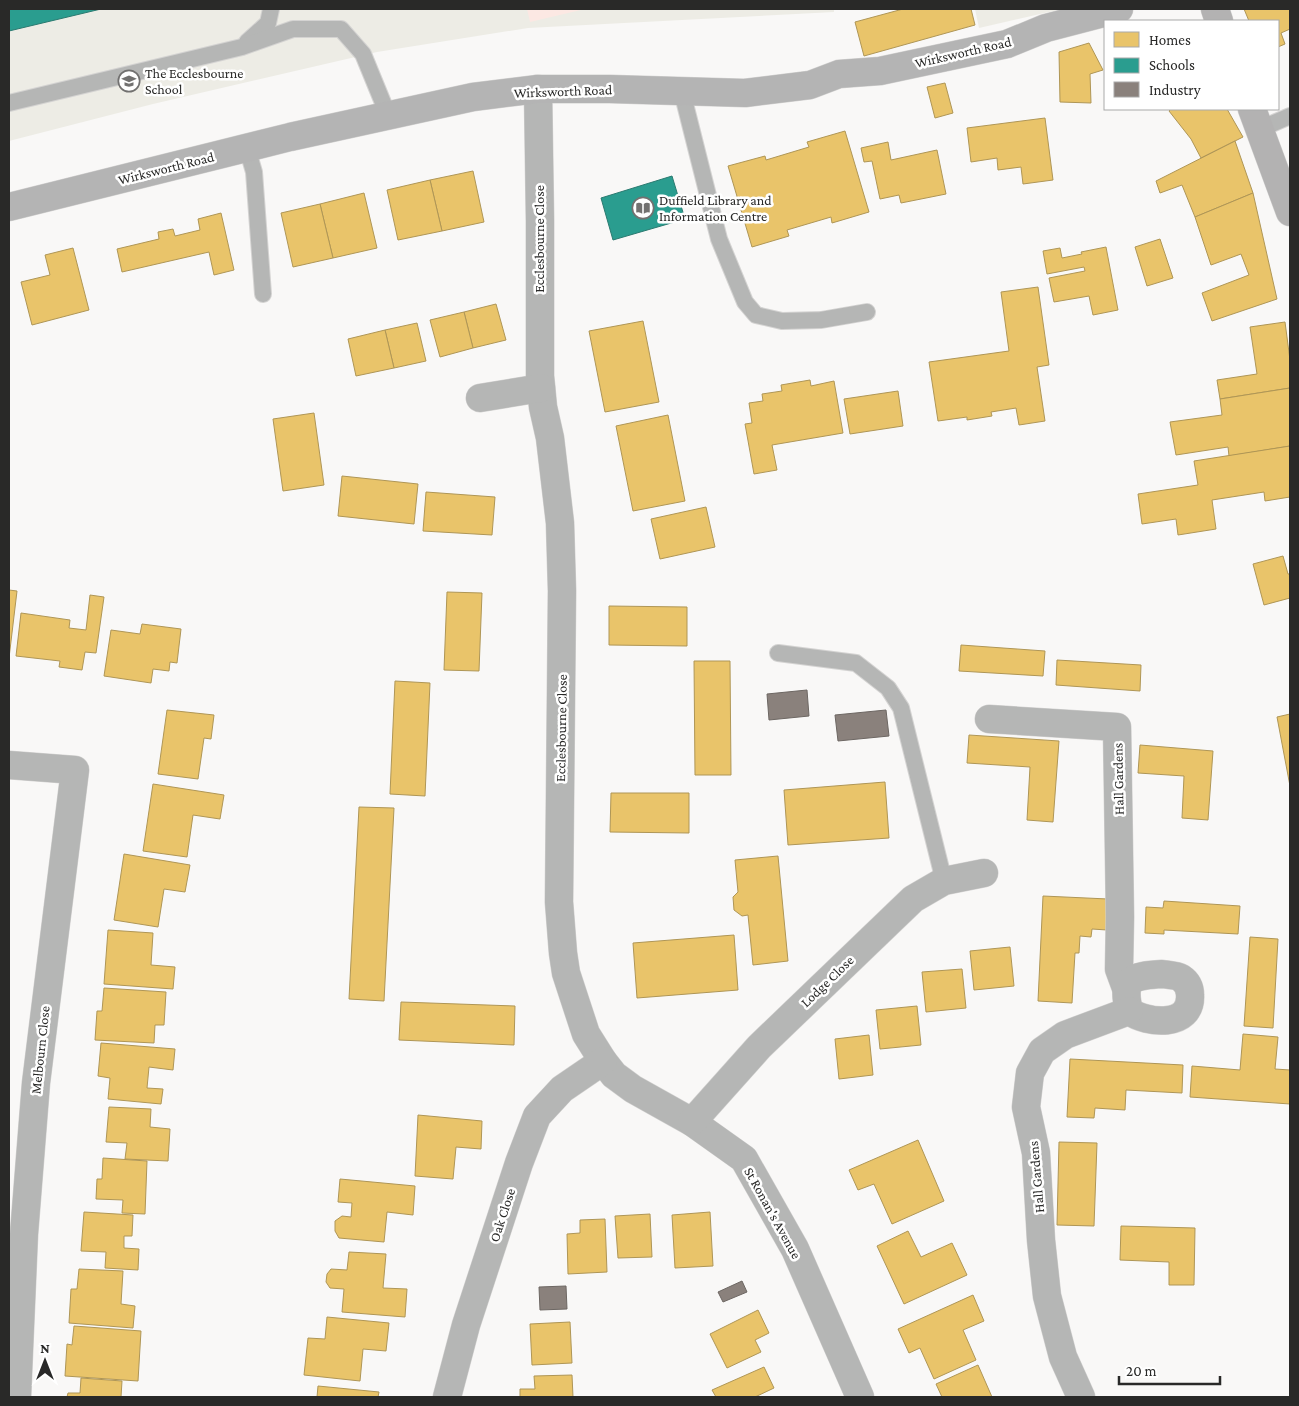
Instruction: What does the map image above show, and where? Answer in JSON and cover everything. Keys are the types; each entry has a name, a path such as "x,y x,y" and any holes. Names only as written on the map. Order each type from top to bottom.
{"highway":[{"path":"1256,119 1290,212"}],"street":[{"name":"Wirksworth Road","path":"9,207 247,148 473,97 538,89 745,93 810,85 838,74 880,71 1007,44 1046,28 1119,9"},
{"name":"Ecclesbourne Close","path":"538,89 540,376 550,438 560,523 562,591 560,924 566,973 574,1003 586,1034 603,1061"},
{"path":"480,398 541,388"},
{"name":"Hall Gardens","path":"989,719 1117,727 1119,969 1127,999 1042,1050 1030,1073 1026,1107 1036,1153 1041,1240 1047,1296 1063,1357 1082,1397"},
{"name":"Melbourn Close","path":"9,765 75,770 36,1083 24,1234 17,1397"},
{"name":"Lodge Close","path":"692,1122 758,1047 913,899 944,881 984,873"},
{"name":"St Ronan's Avenue","path":"603,1061 614,1075 633,1089 692,1122 744,1159 796,1249 860,1397"},
{"name":"Oak Close","path":"447,1397 466,1325 519,1163 538,1116 562,1089 603,1061"}],"lane":[{"path":"242,47 268,23 272,9"},
{"path":"9,103 242,47 293,29 341,29 362,54 388,115"},
{"path":"682,92 719,239 745,302 756,315 782,321 821,320 867,312"},
{"path":"1256,119 1290,116"},
{"path":"247,148 254,172 262,294"},
{"path":"778,653 856,663 888,688 901,708 944,881"}],"shaded area":[{"name":"The Ecclesbourne School","path":"9,9 834,9 834,12 528,28 377,52 153,104 9,141"},
{"path":"527,9 585,9 530,22"},
{"path":"975,9 1062,9 979,28"}],"building: Homes":[{"path":"903,9 971,9 975,25 864,56 855,22"},
{"path":"1244,9 1290,9 1290,29 1281,33 1285,44 1279,47 1279,20 1249,20"},
{"path":"1089,43 1103,70 1090,74 1091,103 1060,102 1059,52"},
{"path":"945,83 953,113 935,118 927,87"},
{"path":"1228,110 1243,137 1201,158 1191,139 1169,111"},
{"path":"1045,118 1053,180 1023,184 1021,167 998,170 997,158 971,162 967,128"},
{"path":"845,131 869,212 832,223 831,217 787,230 789,236 752,247 728,166 765,156 766,160 809,147 807,142"},
{"path":"1235,141 1253,193 1195,217 1182,185 1160,193 1156,181"},
{"path":"888,142 891,160 937,150 946,194 901,203 899,195 880,199 872,161 864,162 861,148"},
{"path":"473,171 484,222 442,231 430,180"},
{"path":"430,180 442,231 398,240 387,190"},
{"path":"364,193 377,248 333,258 320,204"},
{"path":"1253,193 1277,299 1212,321 1202,293 1249,275 1241,254 1211,265 1195,217"},
{"path":"320,204 333,258 293,267 281,213"},
{"path":"221,213 234,270 214,275 209,252 122,272 117,249 159,239 158,232 173,229 175,236 200,230 198,219"},
{"path":"1160,239 1173,278 1147,286 1135,247"},
{"path":"1106,247 1118,310 1093,315 1089,296 1054,302 1049,278 1085,271 1084,267 1047,274 1043,251 1060,248 1062,258"},
{"path":"73,248 89,310 32,325 21,282 50,275 45,255"},
{"path":"1038,287 1049,365 1037,367 1045,421 1019,425 1016,408 991,412 992,416 967,420 967,417 938,421 929,362 1009,351 1001,292"},
{"path":"496,304 506,340 473,348 464,312"},
{"path":"464,312 473,348 440,357 430,320"},
{"path":"643,321 659,402 605,412 589,331"},
{"path":"1285,322 1290,360 1290,388 1220,399 1217,380 1257,374 1250,327"},
{"path":"417,323 426,361 394,368 385,330"},
{"path":"385,330 394,368 356,376 348,339"},
{"path":"810,380 811,386 834,381 843,433 772,445 777,470 754,474 745,424 752,423 749,403 763,401 762,394 782,391 781,385"},
{"path":"1290,388 1290,446 1229,456 1228,447 1176,455 1170,422 1222,415 1220,399"},
{"path":"898,391 903,426 850,434 844,399"},
{"path":"314,413 324,485 283,491 273,419"},
{"path":"668,415 685,501 633,511 616,426"},
{"path":"1290,446 1290,497 1265,501 1264,492 1212,500 1216,529 1178,535 1176,519 1142,524 1138,494 1198,485 1194,461"},
{"path":"342,476 418,484 414,524 338,516"},
{"path":"426,492 495,497 492,535 423,531"},
{"path":"706,507 715,547 660,559 651,519"},
{"path":"1283,556 1288,574 1290,574 1290,598 1264,605 1253,564"},
{"path":"9,590 17,591 9,658"},
{"path":"447,592 482,593 479,671 444,670"},
{"path":"90,595 104,597 96,653 85,652 82,670 59,667 60,661 16,656 21,613 70,620 69,628 86,630"},
{"path":"609,606 687,607 687,646 609,645"},
{"path":"142,624 181,629 177,663 170,662 169,671 153,669 151,683 104,676 111,630 140,634"},
{"path":"961,645 1045,651 1043,676 959,671"},
{"path":"1057,660 1141,665 1140,691 1056,685"},
{"path":"694,661 730,661 731,775 695,775"},
{"path":"395,681 430,683 425,796 390,794"},
{"path":"167,710 214,715 211,739 204,738 198,779 158,774"},
{"path":"1290,714 1290,786 1277,717"},
{"path":"969,735 1059,741 1053,822 1027,820 1030,767 967,763"},
{"path":"1140,745 1213,751 1208,820 1182,818 1184,776 1138,773"},
{"path":"885,782 889,838 788,845 784,790"},
{"path":"153,784 224,795 220,819 193,815 187,857 143,851"},
{"path":"611,793 689,793 689,833 610,832"},
{"path":"359,807 394,808 384,1001 349,999"},
{"path":"124,854 190,865 185,892 164,889 158,927 114,920"},
{"path":"778,856 788,961 753,965 748,915 742,916 734,910 733,897 738,892 735,860"},
{"path":"1043,896 1108,899 1107,930 1092,929 1091,937 1080,936 1079,953 1075,953 1072,1003 1038,1001"},
{"path":"1164,901 1240,906 1238,934 1164,930 1164,934 1145,933 1146,907 1163,908"},
{"path":"108,930 153,933 151,965 175,967 173,989 104,984"},
{"path":"734,935 738,990 637,998 633,943"},
{"path":"1250,937 1278,939 1273,1028 1244,1026"},
{"path":"1010,947 1014,986 974,990 970,951"},
{"path":"962,969 966,1008 926,1012 922,972"},
{"path":"104,988 166,992 164,1025 155,1025 154,1043 95,1040 97,1011 102,1011"},
{"path":"401,1002 515,1006 514,1045 399,1040"},
{"path":"917,1006 921,1045 880,1049 876,1010"},
{"path":"1243,1034 1278,1037 1275,1069 1290,1070 1290,1104 1190,1097 1192,1066 1240,1070"},
{"path":"869,1035 873,1075 839,1079 835,1039"},
{"path":"101,1043 175,1049 173,1070 149,1067 147,1088 163,1089 161,1104 108,1099 110,1078 98,1076"},
{"path":"1070,1059 1183,1065 1182,1093 1126,1090 1125,1110 1095,1108 1094,1118 1067,1117"},
{"path":"109,1107 151,1109 150,1127 170,1129 168,1161 125,1159 127,1143 106,1142"},
{"path":"418,1115 482,1121 481,1149 456,1147 453,1179 415,1176"},
{"path":"918,1140 944,1201 892,1224 874,1184 858,1190 849,1170"},
{"path":"1059,1142 1097,1143 1094,1226 1057,1225"},
{"path":"103,1158 147,1161 145,1214 122,1213 123,1200 96,1199 97,1179 102,1179"},
{"path":"340,1179 415,1186 413,1215 387,1212 384,1242 339,1238 335,1231 335,1221 342,1216 351,1217 352,1203 338,1202"},
{"path":"84,1212 133,1215 132,1236 124,1236 124,1248 139,1249 138,1270 105,1268 106,1252 81,1251"},
{"path":"710,1212 713,1266 675,1268 672,1215"},
{"path":"650,1214 652,1257 618,1258 615,1216"},
{"path":"605,1219 607,1272 568,1274 567,1234 580,1233 580,1220"},
{"path":"1121,1226 1195,1228 1194,1285 1169,1285 1169,1262 1120,1260"},
{"path":"908,1231 921,1257 952,1243 967,1275 904,1304 877,1246"},
{"path":"349,1252 386,1254 383,1288 407,1289 405,1317 342,1312 344,1289 330,1288 326,1282 327,1274 331,1269 347,1270"},
{"path":"79,1269 123,1271 121,1304 135,1306 133,1328 69,1323 71,1289 77,1289"},
{"path":"973,1295 984,1321 963,1330 976,1360 934,1379 920,1348 909,1353 898,1329"},
{"path":"758,1310 769,1333 755,1340 761,1352 727,1368 710,1334"},
{"path":"327,1317 389,1323 386,1351 363,1349 360,1381 304,1375 308,1338 325,1339"},
{"path":"570,1322 572,1363 532,1365 530,1324"},
{"path":"74,1326 141,1331 138,1381 65,1376 67,1344 72,1345"},
{"path":"978,1365 992,1397 942,1397 936,1384"},
{"path":"764,1367 774,1388 755,1397 716,1397 712,1390"},
{"path":"572,1375 573,1397 520,1397 520,1389 535,1389 534,1376"},
{"path":"81,1378 122,1381 121,1397 67,1397 68,1393 80,1393"},
{"path":"318,1386 379,1392 378,1397 317,1397"}],"building: Schools":[{"path":"9,9 101,9 9,31"},
{"name":"Duffield Library and Information Centre","path":"672,176 685,219 613,240 601,198"}],"building: Industry":[{"path":"807,690 809,716 769,720 767,694"},
{"path":"886,710 889,736 838,741 835,715"},
{"path":"742,1281 747,1292 723,1302 718,1292"},
{"path":"566,1286 567,1309 540,1310 539,1287"}],"place":[{"name":"The Ecclesbourne School","path":"129,81"},
{"name":"Duffield Library and Information Centre","path":"643,208"}]}
